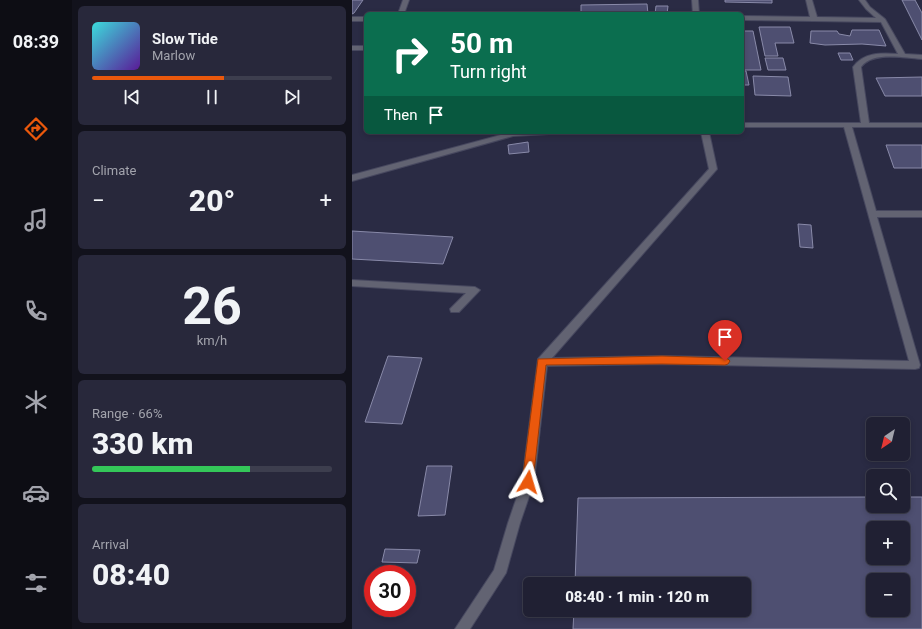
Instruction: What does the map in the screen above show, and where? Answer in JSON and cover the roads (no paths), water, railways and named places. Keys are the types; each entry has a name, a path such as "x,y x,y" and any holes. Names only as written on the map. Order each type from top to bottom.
{"street":[{"path":"402,12 406,0"},
{"path":"695,0 696,12"},
{"path":"809,0 814,19"},
{"path":"862,0 868,8 883,20 903,56"},
{"path":"744,18 883,20"},
{"path":"352,19 364,19"},
{"path":"352,48 364,48"},
{"path":"865,125 857,67 858,64 871,57 922,57"},
{"path":"744,125 922,125"},
{"path":"542,362 662,360 915,365 847,125"},
{"path":"352,178 513,134"},
{"path":"462,629 500,573 514,523 528,482 542,362 713,169 705,134"},
{"path":"872,214 922,214"},
{"path":"352,283 475,290 455,309"}]}
